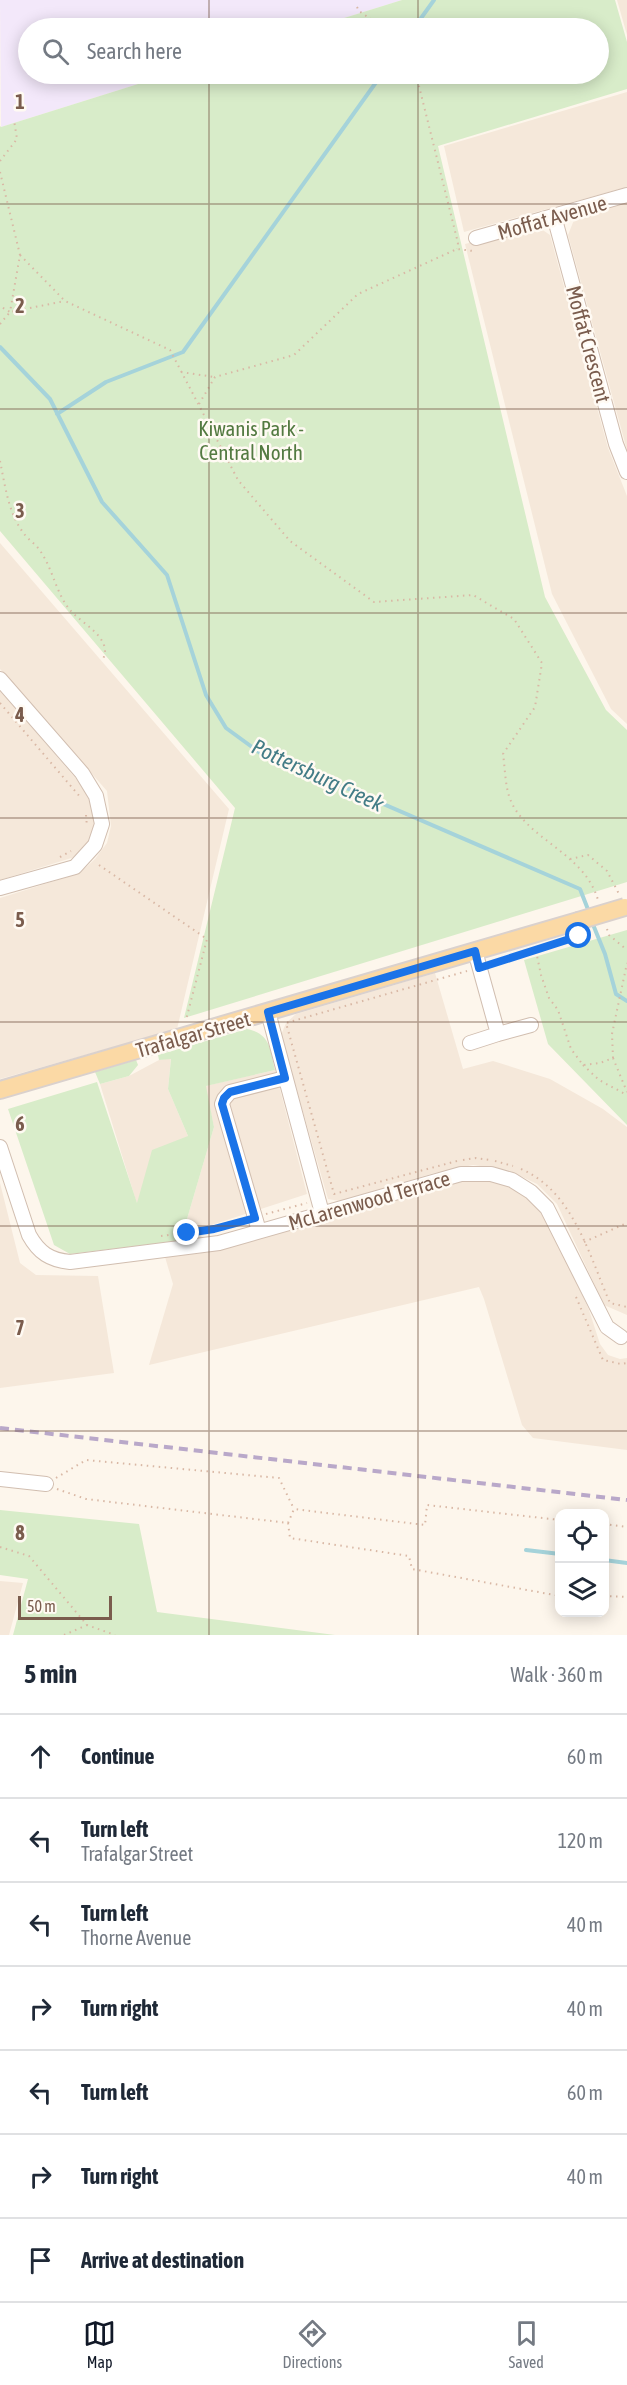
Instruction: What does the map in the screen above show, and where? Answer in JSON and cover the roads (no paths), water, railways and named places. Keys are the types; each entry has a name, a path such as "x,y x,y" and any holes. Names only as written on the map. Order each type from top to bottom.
{"main road":[{"name":"Trafalgar Street","path":"0,1090 268,1012 477,960 578,929 624,903"}],"street":[{"name":"Moffat Avenue","path":"476,238 627,195"},
{"name":"Moffat Crescent","path":"554,216 616,444 627,472"},
{"path":"0,680 82,773 96,796 102,824 95,845 75,867 0,888"},
{"path":"477,960 498,1034"},
{"path":"268,1012 320,1206"},
{"path":"470,1043 531,1025"},
{"path":"257,1225 222,1104 230,1092 285,1078"},
{"name":"McLarenwood Terrace","path":"0,1147 29,1236 36,1248 55,1261 70,1262 219,1243 257,1225 320,1206 461,1174 490,1174 512,1180 531,1192 547,1208 607,1327 621,1337"},
{"path":"0,1479 46,1485"}],"waterway":[{"path":"421,18 434,0"},
{"path":"57,414 106,382 183,352 375,84"},
{"name":"Pottersburg Creek","path":"0,347 50,399 102,502 167,575 206,695 226,728 263,755 300,768 580,889 589,912"},
{"name":"Pottersburg Creek","path":"592,922 605,954 616,994 627,1001"},
{"path":"526,1550 555,1553"},
{"path":"609,1561 627,1563"}],"railway":[{"path":"0,1428 627,1500"}],"park label":[{"name":"Kiwanis Park - Central North","path":"251,440"}]}
